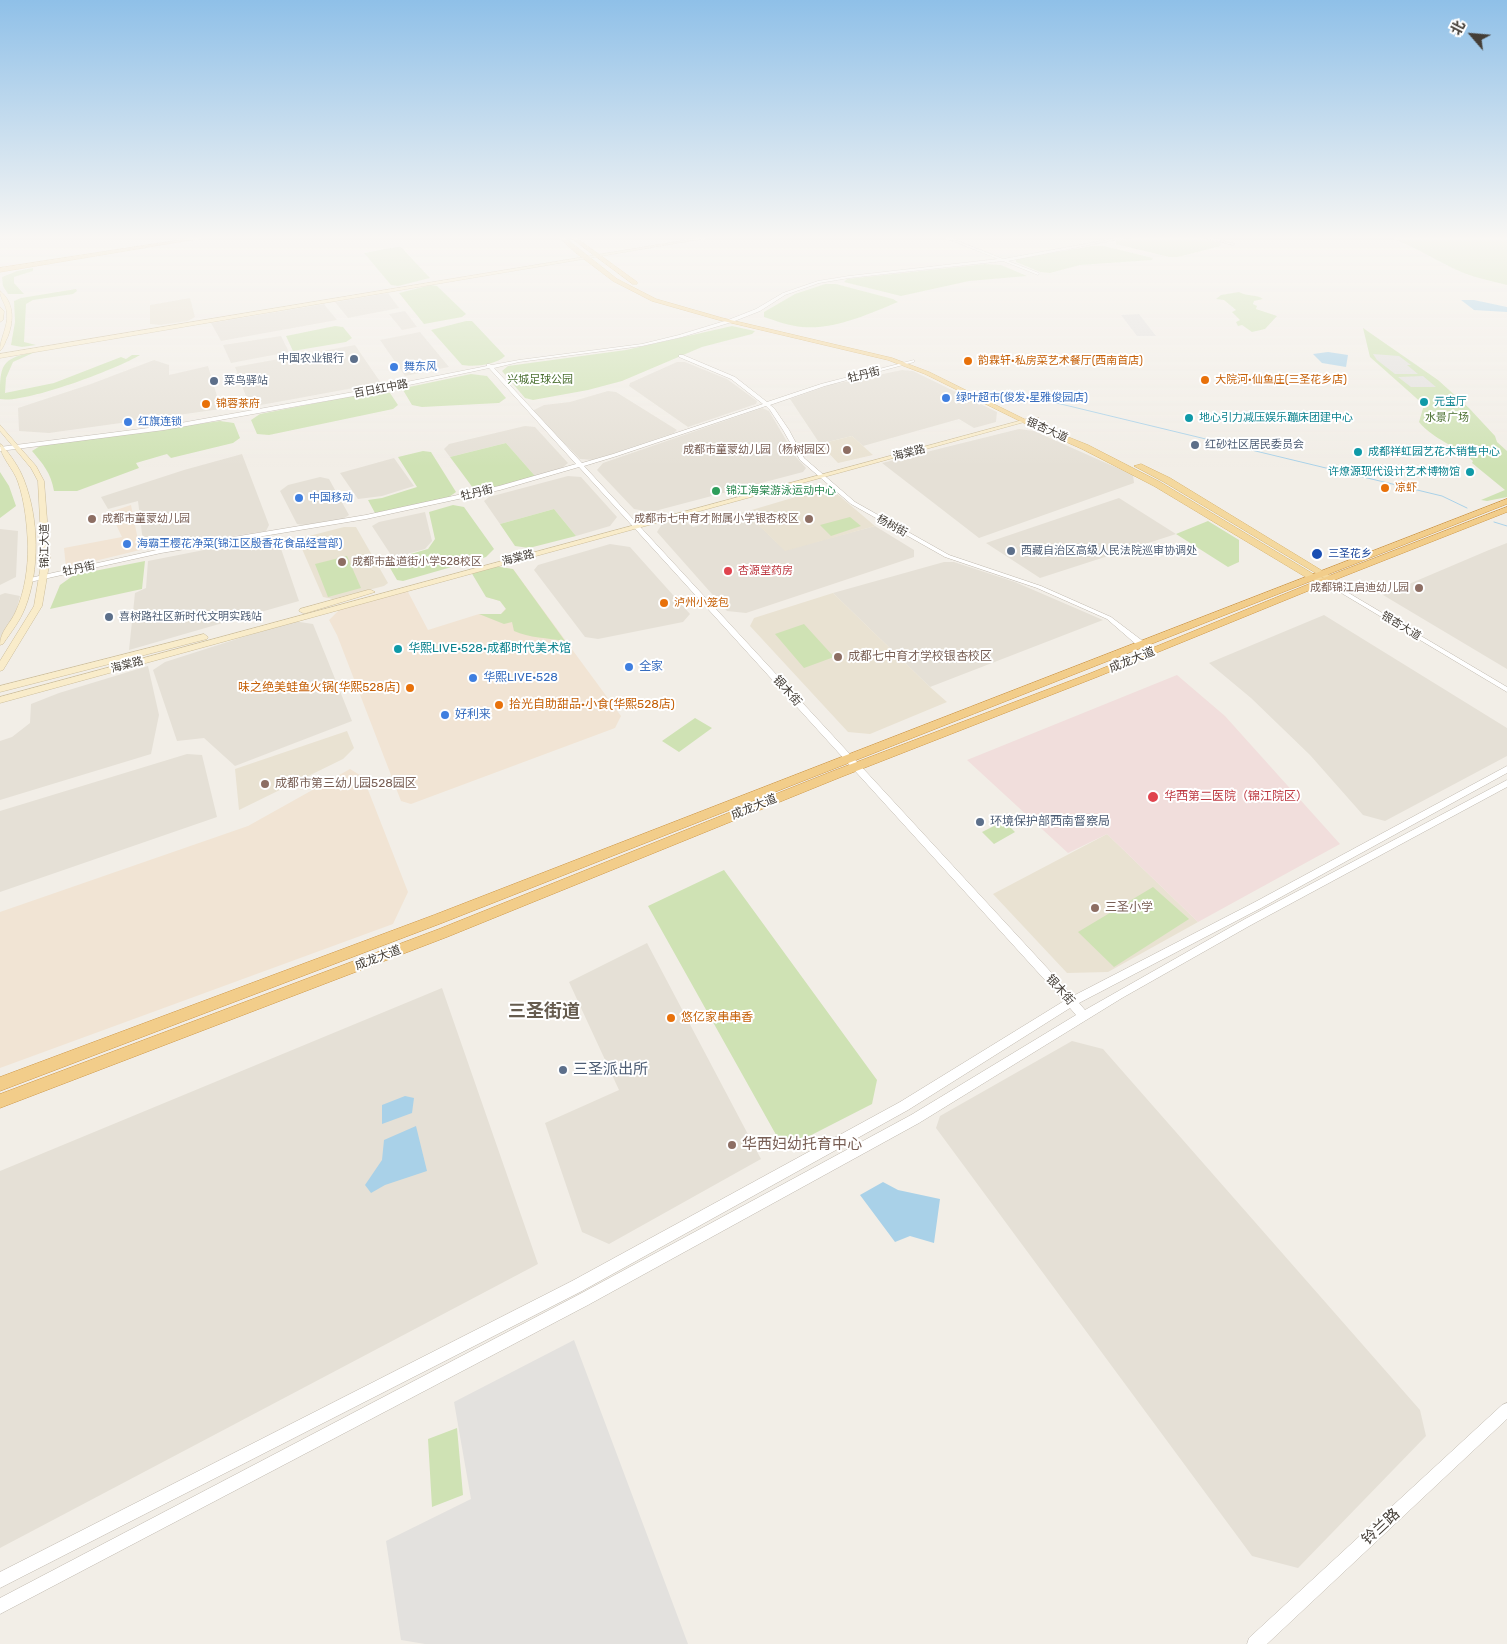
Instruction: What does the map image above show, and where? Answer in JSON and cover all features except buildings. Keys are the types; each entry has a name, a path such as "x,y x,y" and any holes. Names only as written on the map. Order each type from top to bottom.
{"highway":[{"name":"成龙大道","path":"0,1102 443,933 856,767 1110,669 1322,577 1507,501"},
{"name":"成龙大道","path":"0,1084 438,919 848,757 1141,644 1507,509"}],"main road":[{"path":"11,314 0,353 239,314"},
{"name":"银杏大道","path":"702,314 721,319 742,316 912,361 1025,418"},
{"name":"银杏大道","path":"717,314 904,364 967,391 1085,447 1157,484 1322,577"},
{"name":"海棠路","path":"0,690 635,524 1025,418 1036,418"},
{"name":"银杏大道","path":"1036,418 1167,480 1322,577"},
{"name":"锦江大道","path":"0,427 34,467 41,481 46,559 38,606 0,668"},
{"name":"锦江大道","path":"0,642 21,609 30,580 31,540 23,486 1,448"},
{"name":"海棠路","path":"0,700 635,524"}],"street":[{"name":"百日红中路","path":"1,448 223,418 490,366 642,345 680,336 740,314"},
{"path":"742,316 748,314"},
{"name":"百日红中路","path":"490,366 514,360 651,340 721,319"},
{"name":"杨树街","path":"681,356 733,378 765,404 772,410 786,430 802,459 818,475 853,503 947,556 1012,577 1109,618 1141,644"},
{"name":"牡丹街","path":"30,580 161,551 366,517 444,501 581,465 823,385 912,361"},
{"name":"银木街","path":"490,366 1084,1016"},
{"name":"银杏大道","path":"1322,577 1507,684"},
{"name":"银杏大道","path":"1322,577 1507,690"},
{"path":"0,1580 586,1281 904,1106 1072,1002 1258,905 1507,769"},
{"path":"0,1606 600,1290 915,1119 1084,1016 1248,922 1507,783"},
{"name":"铃兰路","path":"1255,1644 1507,1410"}],"shaded area":[{"path":"150,314 194,314 195,317 188,321 160,325 150,324"},
{"path":"266,314 332,314 337,320 221,341 211,323"},
{"path":"345,314 370,314 348,318"},
{"path":"389,314 407,314 417,327 402,330"},
{"path":"1139,314 1156,336 1137,336 1121,315"},
{"path":"420,332 449,367 405,376 380,340"},
{"path":"281,336 289,352 231,363 223,345"},
{"path":"355,345 381,383 250,407 235,367"},
{"path":"1373,354 1399,356 1411,365 1407,365 1418,374 1395,374 1377,360"},
{"path":"154,360 169,365 169,375 208,366 221,409 49,433 19,431 18,408 91,384"},
{"path":"677,362 685,362 727,379 757,401 756,404 688,427 629,386 630,383"},
{"path":"902,370 913,371 997,412 996,422 974,428 959,419 863,446 852,436 820,444 790,399 830,385"},
{"path":"1423,376 1436,387 1411,387 1398,377"},
{"path":"608,391 616,392 677,430 674,433 593,460 580,459 532,411 544,405 570,402"},
{"path":"762,408 769,411 796,457 806,468 803,472 651,512 634,509 597,470 603,463"},
{"path":"525,426 535,427 568,463 561,469 535,476 506,443 450,457 444,449 449,444"},
{"path":"1019,429 1034,431 1133,475 1134,483 979,538 882,463"},
{"name":"成都市童蒙幼儿园（杨树园区）","path":"852,436 873,455 838,463 820,444"},
{"path":"242,454 269,525 266,531 144,550 138,501 108,509 101,497 184,470"},
{"path":"394,458 414,486 382,496 358,499 340,473"},
{"path":"568,476 581,477 617,517 610,526 576,536 554,509 500,524 484,501 489,497"},
{"path":"320,477 329,479 349,515 343,519 304,525 297,524 280,491 288,485"},
{"name":"成都市七中育才附属小学银杏校区","path":"829,487 875,526 785,551 745,512"},
{"path":"1119,498 1176,534 1040,578 986,543"},
{"path":"131,505 140,550 66,568 64,548 122,537 110,512"},
{"path":"425,512 432,541 425,549 393,558 372,526 379,522"},
{"path":"745,512 785,550 875,526 914,550 914,557 746,613 727,611 657,532 662,524 681,518 693,527"},
{"name":"成都市盐道街小学528校区","path":"344,527 356,527 388,583 384,586 333,599 323,597 299,542 305,537"},
{"path":"0,529 18,531 16,577 0,585"},
{"path":"265,538 279,543 299,601 129,650 135,593 146,588 148,561"},
{"path":"1507,543 1507,669 1383,595 1489,550"},
{"path":"610,544 630,547 690,614 683,622 598,639 585,637 534,570 538,565"},
{"path":"944,562 954,562 1015,582 1103,620 930,687 833,593"},
{"name":"华熙LIVE·528","path":"513,569 621,716 615,728 411,804 401,801 337,635 329,620 340,609 407,590 428,630 479,614 501,614 506,608 500,601 486,597"},
{"path":"5,593 20,596 14,619 0,639 0,595"},
{"name":"成都七中育才学校银杏校区","path":"833,593 947,702 870,734 848,732 750,626 754,618"},
{"path":"1324,615 1507,728 1507,756 1385,821 1363,815 1310,755 1251,698 1209,663"},
{"path":"293,621 313,624 352,721 235,766 204,738 177,741 153,670 165,662"},
{"path":"148,666 159,715 151,754 0,800 0,741 12,737 30,723 31,704 59,693"},
{"name":"华西第二医院（锦江院区）","path":"1177,675 1225,716 1340,844 1198,922 1107,834 1068,853 967,760"},
{"name":"成都市第三幼儿园528园区","path":"347,731 354,748 343,759 239,810 235,769"},
{"path":"187,754 202,755 217,817 0,892 0,811"},
{"path":"350,769 363,777 408,892 393,924 0,1068 0,912 248,826"},
{"name":"三圣小学","path":"1107,834 1198,922 1108,972 1067,973 993,894"},
{"path":"647,943 761,1159 609,1244 582,1232 545,1123 619,1090 569,982"},
{"path":"442,988 538,1264 0,1548 0,1171"},
{"path":"1072,1041 1103,1049 1420,1410 1426,1436 1298,1568 1252,1556 936,1128 940,1116"},
{"path":"574,1340 688,1644 425,1644 401,1640 386,1541 471,1499 454,1402"}],"green space":[{"path":"15,314 25,314 24,342 36,345 22,347 11,345"},
{"path":"416,314 466,314 462,317 424,324"},
{"path":"764,314 868,314 839,324 814,327 797,326 764,317"},
{"path":"1234,314 1270,314 1277,316 1265,329 1252,332 1242,325 1238,326 1236,322 1240,320"},
{"path":"472,321 505,356 485,365 462,365 431,330"},
{"path":"335,326 343,327 352,338 346,342 293,351 286,336"},
{"name":"兴城足球公园","path":"732,326 755,331 752,334 702,347 622,381 588,390 533,400 525,398 502,371 508,366 626,350"},
{"name":"水景广场","path":"1363,328 1438,380 1469,408 1495,436 1497,442 1507,451 1507,497 1487,501 1481,500 1505,490 1472,463 1473,461 1432,434 1419,422 1424,405 1370,357"},
{"path":"35,352 13,362 6,378 5,393 54,383 121,357 126,359 132,355 140,355 92,376 49,391 12,399 0,399 4,365 15,357"},
{"name":"兴城足球公园","path":"471,374 487,376 506,398 499,403 422,407 412,405 403,390 409,387"},
{"path":"378,391 390,393 398,405 393,409 269,435 257,434 251,420 260,414"},
{"path":"220,421 234,423 240,438 233,443 171,458 167,454 136,463 139,468 77,491 54,491 49,474 32,451 40,446"},
{"path":"506,443 535,476 486,490 473,488 450,457"},
{"path":"423,451 431,452 456,492 449,497 375,513 368,500 382,498 417,487 398,457"},
{"path":"0,472 9,486 16,506 0,518"},
{"path":"453,505 464,507 494,549 486,557 403,581 397,580 386,561 428,549 435,539 429,512"},
{"path":"554,509 576,536 529,548 515,546 500,524"},
{"path":"850,517 861,526 831,536 820,525"},
{"path":"1208,521 1239,540 1239,562 1228,567 1176,534"},
{"path":"347,556 361,588 328,597 315,564"},
{"path":"145,561 142,589 50,609 60,585 74,575"},
{"path":"494,566 513,569 565,641 520,633 514,631 512,622 504,624 479,614 501,614 506,609 500,601 486,597 471,572"},
{"path":"804,624 834,657 804,668 775,634"},
{"path":"695,718 712,728 679,752 662,741"},
{"path":"1004,821 1015,832 994,844 982,832"},
{"path":"724,870 877,1080 872,1104 784,1149 648,906"},
{"path":"1153,887 1189,919 1114,967 1078,932"},
{"path":"457,1428 463,1495 432,1507 428,1439"}],"water":[{"path":"1328,352 1348,355 1346,367 1322,363 1313,354"},
{"path":"405,1096 414,1098 412,1113 382,1124 382,1105"},
{"path":"416,1126 427,1171 385,1185 371,1193 365,1185 382,1160 384,1140"},
{"path":"883,1182 898,1190 940,1199 934,1243 910,1236 895,1242 860,1195"}],"waterway":[{"path":"1013,392 1034,398"},
{"path":"1040,399 1442,496 1467,508"},
{"path":"1494,522 1507,526"}],"place":[{"name":"中国农业银行","path":"354,359"},
{"name":"韵霖轩·私房菜艺术餐厅(西南首店)","path":"968,361"},
{"name":"舞东风","path":"394,367"},
{"name":"大院河·仙鱼庄(三圣花乡店)","path":"1205,380"},
{"name":"菜鸟驿站","path":"214,381"},
{"name":"绿叶超市(俊发·星雅俊园店)","path":"946,398"},
{"name":"元宝厅","path":"1424,402"},
{"name":"锦蓉茶府","path":"206,404"},
{"name":"地心引力减压娱乐蹦床团建中心","path":"1189,418"},
{"name":"红旗连锁","path":"128,422"},
{"name":"红砂社区居民委员会","path":"1195,445"},
{"name":"成都市童蒙幼儿园（杨树园区）","path":"847,450"},
{"name":"成都祥虹园艺花木销售中心","path":"1358,452"},
{"name":"许燎源现代设计艺术博物馆","path":"1470,472"},
{"name":"凉虾","path":"1385,488"},
{"name":"锦江海棠游泳运动中心","path":"716,491"},
{"name":"中国移动","path":"299,498"},
{"name":"成都市童蒙幼儿园","path":"92,519"},
{"name":"成都市七中育才附属小学银杏校区","path":"809,519"},
{"name":"海霸王樱花净菜(锦江区殷香花食品经营部)","path":"127,544"},
{"name":"西藏自治区高级人民法院巡审协调处","path":"1011,551"},
{"name":"三圣花乡","path":"1317,554"},
{"name":"成都市盐道街小学528校区","path":"342,562"},
{"name":"杏源堂药房","path":"728,571"},
{"name":"成都锦江启迪幼儿园","path":"1419,588"},
{"name":"泸州小笼包","path":"664,603"},
{"name":"喜树路社区新时代文明实践站","path":"109,617"},
{"name":"华熙LIVE·528·成都时代美术馆","path":"398,649"},
{"name":"成都七中育才学校银杏校区","path":"838,657"},
{"name":"全家","path":"629,667"},
{"name":"华熙LIVE·528","path":"473,678"},
{"name":"味之绝美蛙鱼火锅(华熙528店)","path":"410,688"},
{"name":"拾光自助甜品·小食(华熙528店)","path":"499,705"},
{"name":"好利来","path":"445,715"},
{"name":"成都市第三幼儿园528园区","path":"265,784"},
{"name":"华西第二医院（锦江院区）","path":"1153,797"},
{"name":"环境保护部西南督察局","path":"980,822"},
{"name":"三圣小学","path":"1095,908"},
{"name":"悠亿家串串香","path":"671,1018"},
{"name":"三圣派出所","path":"563,1070"},
{"name":"华西妇幼托育中心","path":"732,1145"}],"district":[{"name":"三圣街道","path":"544,1012"}]}
